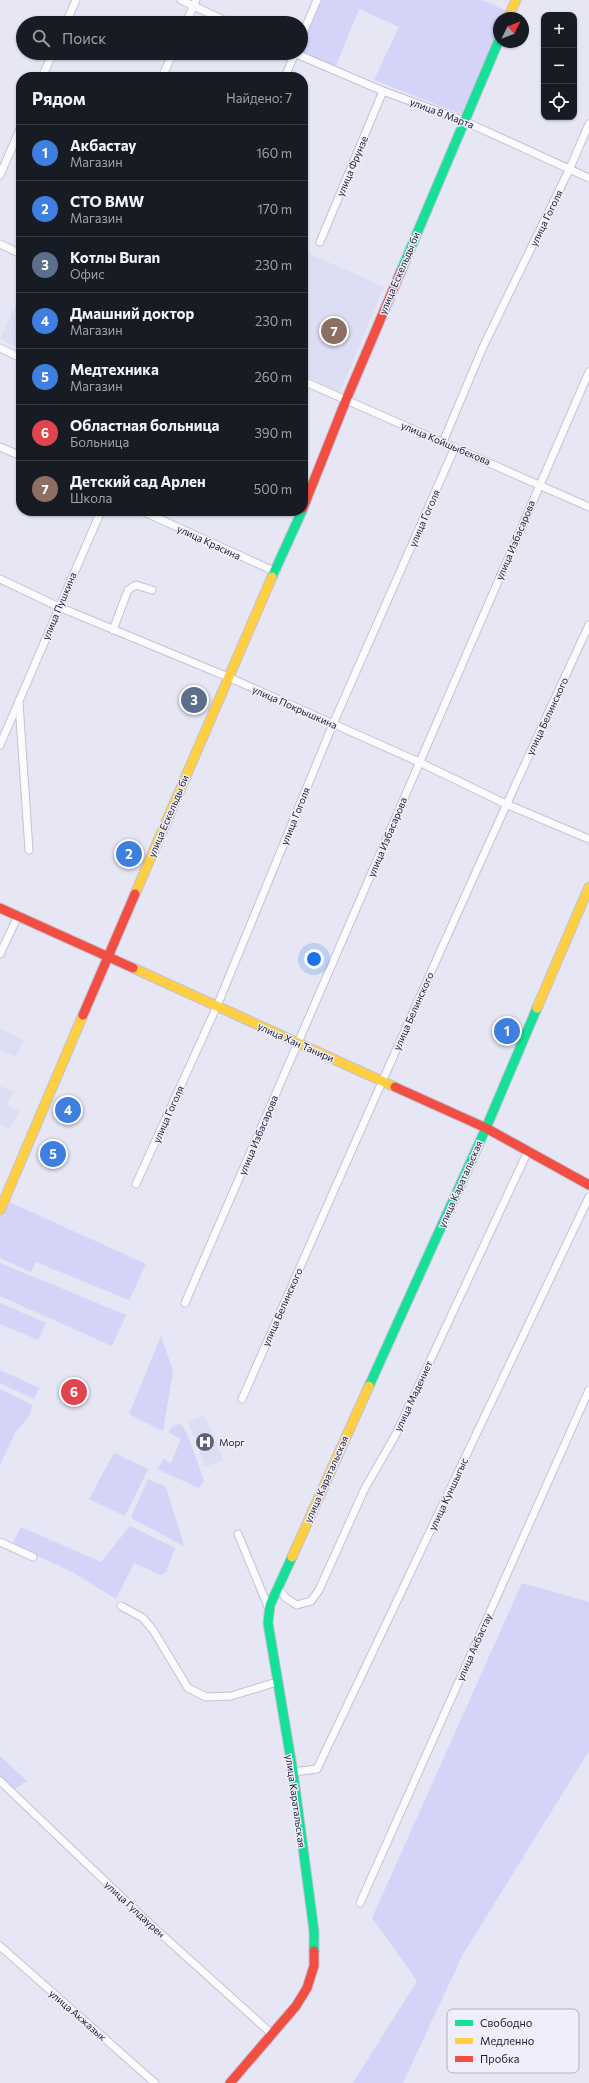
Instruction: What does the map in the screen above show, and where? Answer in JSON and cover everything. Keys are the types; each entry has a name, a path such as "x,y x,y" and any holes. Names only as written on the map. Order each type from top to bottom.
{"street":[{"path":"69,16 76,0"},
{"path":"181,0 195,3 218,16"},
{"path":"308,21 317,0"},
{"path":"511,12 516,0"},
{"path":"189,16 195,3"},
{"name":"улица Ескельды би","path":"308,487 496,48"},
{"name":"улица 8 Марта","path":"308,59 383,91 464,121 570,168 589,178"},
{"path":"44,72 50,60"},
{"path":"164,72 170,60"},
{"path":"287,72 291,60"},
{"name":"улица Фрунзе","path":"320,242 383,91"},
{"name":"улица Гоголя","path":"443,442 482,347 570,168 589,124"},
{"path":"0,175 16,138"},
{"path":"0,244 16,252"},
{"path":"0,348 16,356"},
{"name":"улица Избасарова","path":"185,1303 539,484 589,372"},
{"name":"улица Койшыбекова","path":"308,383 589,507"},
{"path":"0,447 16,454"},
{"name":"улица Гоголя","path":"136,1184 217,1006 333,724 455,447"},
{"name":"улица Пушкина","path":"0,745 99,516"},
{"name":"улица Красина","path":"153,516 276,572"},
{"name":"улица Ескельды би","path":"0,1210 228,677 276,572 299,516"},
{"name":"улица Покрышкина","path":"0,579 59,607 228,677 419,762 506,804 589,839"},
{"path":"113,630 128,590 136,585 152,590"},
{"name":"улица Белинского","path":"242,1399 506,804 589,625"},
{"name":"улица Пушкина","path":"19,701 30,850"},
{"name":"улица Каратальская","path":"230,2083 296,2006 307,1988 314,1966 314,1931 293,1772 276,1682 268,1623 269,1608 277,1586 486,1128 589,887"},
{"name":"улица Хан Танири","path":"0,908 486,1128 589,1185"},
{"path":"0,954 18,916"},
{"name":"улица Мадениет","path":"277,1586 286,1598 297,1605 311,1601 319,1590 365,1488 395,1436 528,1151"},
{"name":"улица Куншыгыс","path":"293,1772 317,1769 589,1197"},
{"name":"улица Акбастау","path":"360,1903 589,1390"},
{"path":"238,1534 269,1608"},
{"path":"0,1542 33,1557"},
{"path":"121,1606 143,1618 153,1630 188,1688 206,1697 231,1696 276,1682"},
{"name":"улица Гулдаурен","path":"0,1781 150,1924 272,2034"},
{"name":"улица Акжазык","path":"0,1946 155,2083"}],"shaded area":[{"path":"322,0 482,0 509,12 493,12 493,46 461,114 374,80 399,27 359,9 335,68 308,55 308,31"},
{"path":"308,253 384,287 340,392 308,377"},
{"path":"16,305 16,346 0,339"},
{"path":"0,1029 24,1040 16,1057 0,1050"},
{"path":"0,1086 13,1091 6,1105 19,1111 10,1129 0,1125"},
{"path":"7,1201 146,1264 129,1300 36,1262 31,1272 0,1258 0,1217"},
{"path":"0,1263 126,1315 112,1346 0,1296"},
{"path":"0,1303 46,1323 38,1340 0,1324"},
{"path":"161,1336 173,1371 163,1431 129,1414"},
{"path":"0,1370 39,1388 34,1399 0,1383"},
{"path":"0,1389 33,1405 29,1416 15,1433 0,1465"},
{"path":"205,1415 223,1460 205,1467 188,1421"},
{"path":"181,1424 191,1443 204,1480 199,1488 157,1469 164,1459 171,1463 181,1439 168,1432 174,1425"},
{"path":"114,1453 148,1469 125,1516 89,1499"},
{"path":"148,1479 166,1487 184,1546 131,1518"},
{"path":"130,1526 175,1548 166,1572 161,1575 134,1563 116,1599 72,1572 12,1544 21,1527 101,1562"},
{"path":"522,1583 589,1602 589,1751 463,1954 403,2083 353,2083 417,1981 372,1918"},
{"path":"0,1756 27,1781 15,1789 0,1777"}],"traffic: fast":[{"path":"401,271 496,48"},
{"path":"272,577 300,516"},
{"path":"369,1386 486,1128 537,1008"},
{"path":"292,1557 270,1605 268,1623 293,1772 314,1931 314,1951"}],"traffic: slow":[{"path":"511,12 516,0"},
{"path":"135,894 272,577"},
{"path":"537,1008 589,887"},
{"path":"133,968 395,1087"},
{"path":"0,1210 83,1015"},
{"path":"292,1557 369,1386"}],"traffic: jam":[{"path":"308,495 346,400 401,271"},
{"path":"83,1015 135,894"},
{"path":"0,908 133,968"},
{"path":"395,1087 486,1128 589,1185"},
{"path":"230,2083 296,2006 307,1988 314,1966 314,1951"}],"place":[{"name":"Детский сад Арлен","path":"334,331"},
{"name":"Котлы Buran","path":"194,700"},
{"name":"СТО BMW","path":"129,854"},
{"name":"Акбастау","path":"507,1031"},
{"name":"Дмашний доктор","path":"68,1110"},
{"name":"Медтехника","path":"53,1154"},
{"name":"Областная больница","path":"74,1392"},
{"name":"Морг","path":"205,1442"}]}
